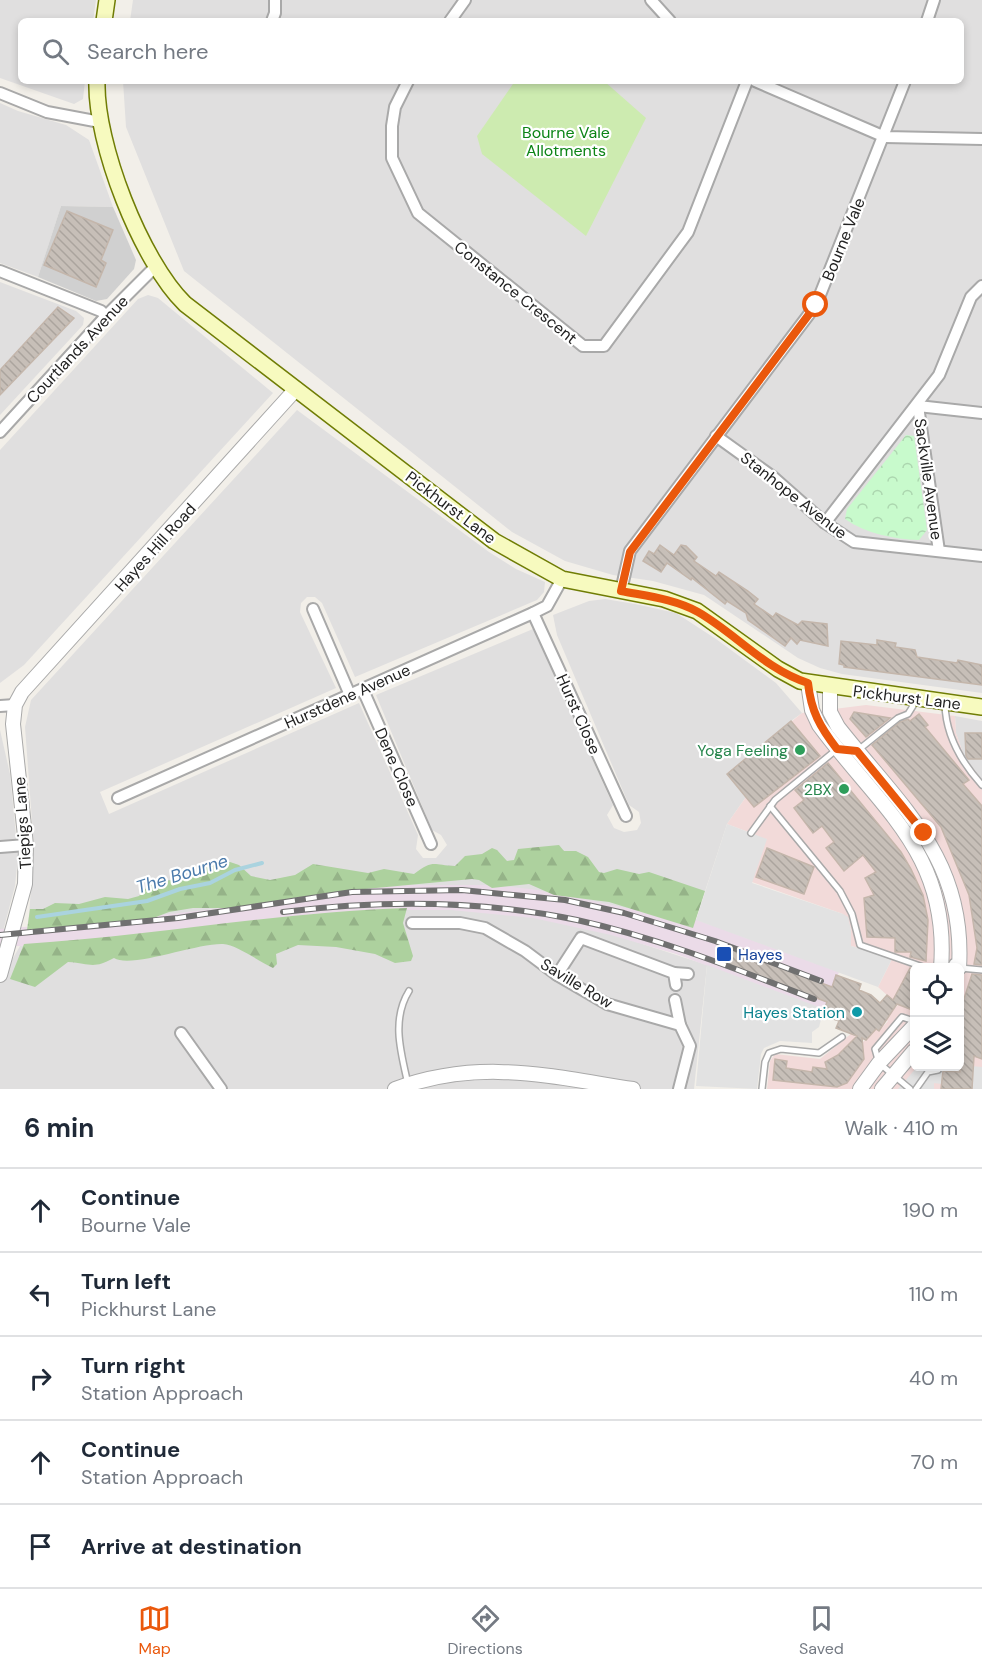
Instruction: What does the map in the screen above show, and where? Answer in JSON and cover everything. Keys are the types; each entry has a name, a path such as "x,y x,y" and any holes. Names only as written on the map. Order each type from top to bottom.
{"main road":[{"path":"104,18 107,0"},
{"name":"Pickhurst Lane","path":"97,84 96,100 100,122 117,178 155,267 167,287 185,304 494,541 562,579 664,599 697,611 778,669 808,683 982,707"}],"street":[{"path":"273,18 274,0"},
{"path":"452,18 465,0"},
{"path":"651,0 667,18"},
{"path":"928,18 934,0"},
{"name":"Constance Crescent","path":"406,84 395,107 392,126 392,158 418,213 583,346 604,346 688,232 746,84"},
{"path":"762,84 885,137 982,138"},
{"name":"Bourne Vale","path":"621,591 630,552 816,305 885,137 904,84"},
{"path":"0,93 47,112 100,122"},
{"name":"Courtlands Avenue","path":"0,432 106,316 155,267"},
{"path":"0,271 91,307 106,316"},
{"name":"Sackville Avenue","path":"825,523 918,406 939,375 971,297 982,286"},
{"name":"Hayes Hill Road","path":"15,705 22,692 296,389"},
{"path":"918,406 982,413"},
{"name":"Sackville Avenue","path":"918,406 939,551"},
{"name":"Stanhope Avenue","path":"716,436 773,477 825,523 854,543 982,556"},
{"name":"Hurstdene Avenue","path":"118,798 533,613 547,606 562,579"},
{"path":"313,609 350,695"},
{"name":"Hurst Close","path":"533,613 626,816"},
{"path":"808,683 814,717 837,749 902,827 925,863 934,886 940,914 941,963"},
{"path":"830,687 832,716 857,751 924,833 937,853 957,908 957,963"},
{"name":"Dene Close","path":"363,690 431,844"},
{"path":"0,706 15,705"},
{"name":"Tiepigs Lane","path":"0,975 25,884 26,845 13,724 15,705"},
{"path":"0,846 26,845"},
{"name":"Saville Row","path":"412,923 460,923 484,928 525,951 557,975 607,1004 680,1025"},
{"path":"557,975 581,938 674,973 688,974"},
{"path":"674,973 676,985"},
{"path":"675,1000 680,1025 690,1046 679,1089"},
{"path":"860,1089 879,1063 910,1031"},
{"path":"181,1033 221,1089"},
{"path":"882,1089 910,1056"},
{"path":"400,1088 463,1072 505,1070 633,1089"}],"lane":[{"path":"751,832 770,806 837,749 857,751 898,718 908,714 913,706 914,696"},
{"path":"944,700 946,718 960,759 982,786"},
{"path":"770,806 840,891 852,914 860,945 912,963"},
{"path":"964,967 982,970"},
{"path":"400,1088 398,1017 403,1000 409,991"},
{"path":"910,1019 902,1017 875,1046 879,1063 910,1089"},
{"path":"762,1089 766,1057 773,1050 787,1049 819,1053 842,1037"},
{"path":"916,1089 928,1072 933,1071"}],"shaded area":[{"path":"0,0 96,0 93,18 18,18 18,84 85,84 83,99 74,104 0,78"},
{"path":"133,0 982,0 982,693 842,674 820,668 798,658 704,595 653,581 613,575 565,561 512,532 184,271 126,127 123,84 964,84 964,18 130,18"},
{"path":"0,103 18,111 66,125 89,140 113,207 61,206 38,277 0,263"},
{"path":"61,206 113,207 136,260 134,269 107,299 96,301 38,277"},
{"path":"0,282 76,311 84,318 83,325 0,415"},
{"path":"148,295 158,298 273,393 24,665 0,683 0,450 138,299"},
{"path":"297,410 489,552 516,569 545,582 544,592 537,600 355,677 322,603 315,597 307,597 301,603 300,612 336,688 100,792 109,814 359,703 418,835 416,849 423,858 436,858 447,845 441,835 432,830 376,695 533,629 613,805 607,815 614,828 624,832 637,830 641,823 639,812 629,805 557,635 553,615 589,601 605,599 635,604 676,613 716,639 776,683 802,713 791,721 746,797 727,824 693,928 632,910 265,903 143,918 28,928 34,848 25,727 31,700"},
{"path":"866,705 955,716 956,733 964,756 982,780 982,1089 767,1089 770,1061 775,1054 820,1059 852,1033 862,1043 876,1029 879,1031 888,1021 885,1019 898,1005 878,987 893,957 851,946 851,929 843,914 752,882 751,833 727,824 746,797 727,774 802,713"},
{"path":"955,716 982,721 982,780 964,756 956,733"},
{"path":"0,730 10,774 18,856 15,886 3,931 0,931"},
{"path":"727,824 767,839 752,883 843,914 848,917 851,946 893,957 878,987 696,920"},
{"path":"399,885 494,885 538,890 632,909 692,926 695,919 839,972 825,1010 676,954 611,935 533,918 451,910 404,910 81,943 0,947 0,929 215,909 323,891"},
{"path":"450,909 533,917 612,934 707,965 694,1089 0,1089 0,981 20,946 358,911"},
{"path":"707,965 824,1009 819,1027 812,1032 812,1043 780,1041 764,1048 761,1054 757,1089 696,1086"},
{"path":"964,1065 982,1067 982,1089 972,1089 973,1073 943,1071 964,1071"},
{"path":"914,1071 943,1071 941,1084 934,1083 934,1089 898,1089"}],"green space":[{"name":"Bourne Vale Allotments","path":"513,84 607,84 646,118 586,236 482,154 477,136"},
{"path":"906,435 914,436 927,530 919,540 880,535 845,519 847,509"},
{"path":"559,845 564,851 576,851 588,857 599,872 604,873 617,869 639,874 649,872 705,891 693,928 609,902 554,895 529,884 492,888 479,880 472,879 344,891 239,908 193,908 169,912 151,919 27,930 30,909 43,909 55,903 79,904 105,897 128,899 139,896 147,887 162,881 185,879 207,866 230,862 239,865 251,876 270,880 295,875 313,864 368,873 384,869 414,874 430,865 455,866 465,856 482,854 492,848 507,861 514,860 518,849"},
{"path":"407,908 403,923 413,956 411,961 395,963 375,954 336,947 298,945 276,954 277,964 273,968 241,950 223,944 134,960 122,961 114,958 96,965 68,962 35,987 10,979 24,944 120,936 311,914"}],"building":[{"path":"67,211 113,230 101,260 106,263 96,287 44,265"},
{"path":"58,307 74,318 0,395 0,370"},
{"path":"660,545 674,555 681,545 686,546 697,557 694,561 716,576 719,572 748,591 758,599 754,604 773,617 776,613 798,625 802,621 827,624 828,646 800,640 797,644 791,638 785,646 748,620 746,613 727,601 725,604 692,578 691,580 667,563 661,572 643,561 649,551 654,554"},
{"path":"877,640 896,643 895,647 915,650 917,657 957,663 958,660 982,665 982,685 844,667 839,664 841,641 877,645"},
{"path":"854,712 890,718 866,737 850,719"},
{"path":"919,714 928,725 925,727 969,780 963,784 982,806 982,965 974,964 977,948 969,895 941,827 872,745 900,722 908,719 910,721"},
{"path":"791,721 820,756 754,807 727,774"},
{"path":"965,733 982,733 982,759 968,759 966,756"},
{"path":"828,763 901,852 911,869 923,895 928,920 926,961 910,957 911,952 895,952 895,938 867,937 864,898 874,895 865,878 876,872 863,855 844,871 826,848 834,842 822,826 813,833 794,808 804,800 795,790"},
{"path":"767,848 814,867 804,894 756,877"},
{"path":"725,947 832,987 836,975 861,984 859,990 871,995 880,1003 887,995 893,1000 910,968 910,1009 897,1004 879,1031 876,1029 866,1040 862,1038 864,1059 847,1083 837,1087 773,1080 775,1059 787,1061 786,1068 812,1072 813,1067 827,1069 825,1062 838,1055 857,1036 836,1028 839,1021 822,1015 827,1002 719,961"},
{"path":"972,974 982,975 982,1059 974,1056 972,1089 941,1089 943,1071 964,1071 964,999"}],"waterway":[{"name":"The Bourne","path":"37,917 147,901 180,889 210,883 235,870 262,863"}],"railway":[{"path":"0,935 178,918 352,892 462,890 565,900 624,913 715,941 821,981"},
{"path":"283,912 356,905 430,904 540,913 608,927 667,945 814,999"}],"place":[{"name":"Yoga Feeling","path":"800,750"},
{"name":"2BX","path":"844,789"},
{"name":"Hayes","path":"724,954"},
{"name":"Hayes Station","path":"857,1012"}],"route":[{"path":"816,305 779,351 630,552 621,591 664,599 697,611 778,669 808,683 814,717 837,749 857,751 924,833"}]}
